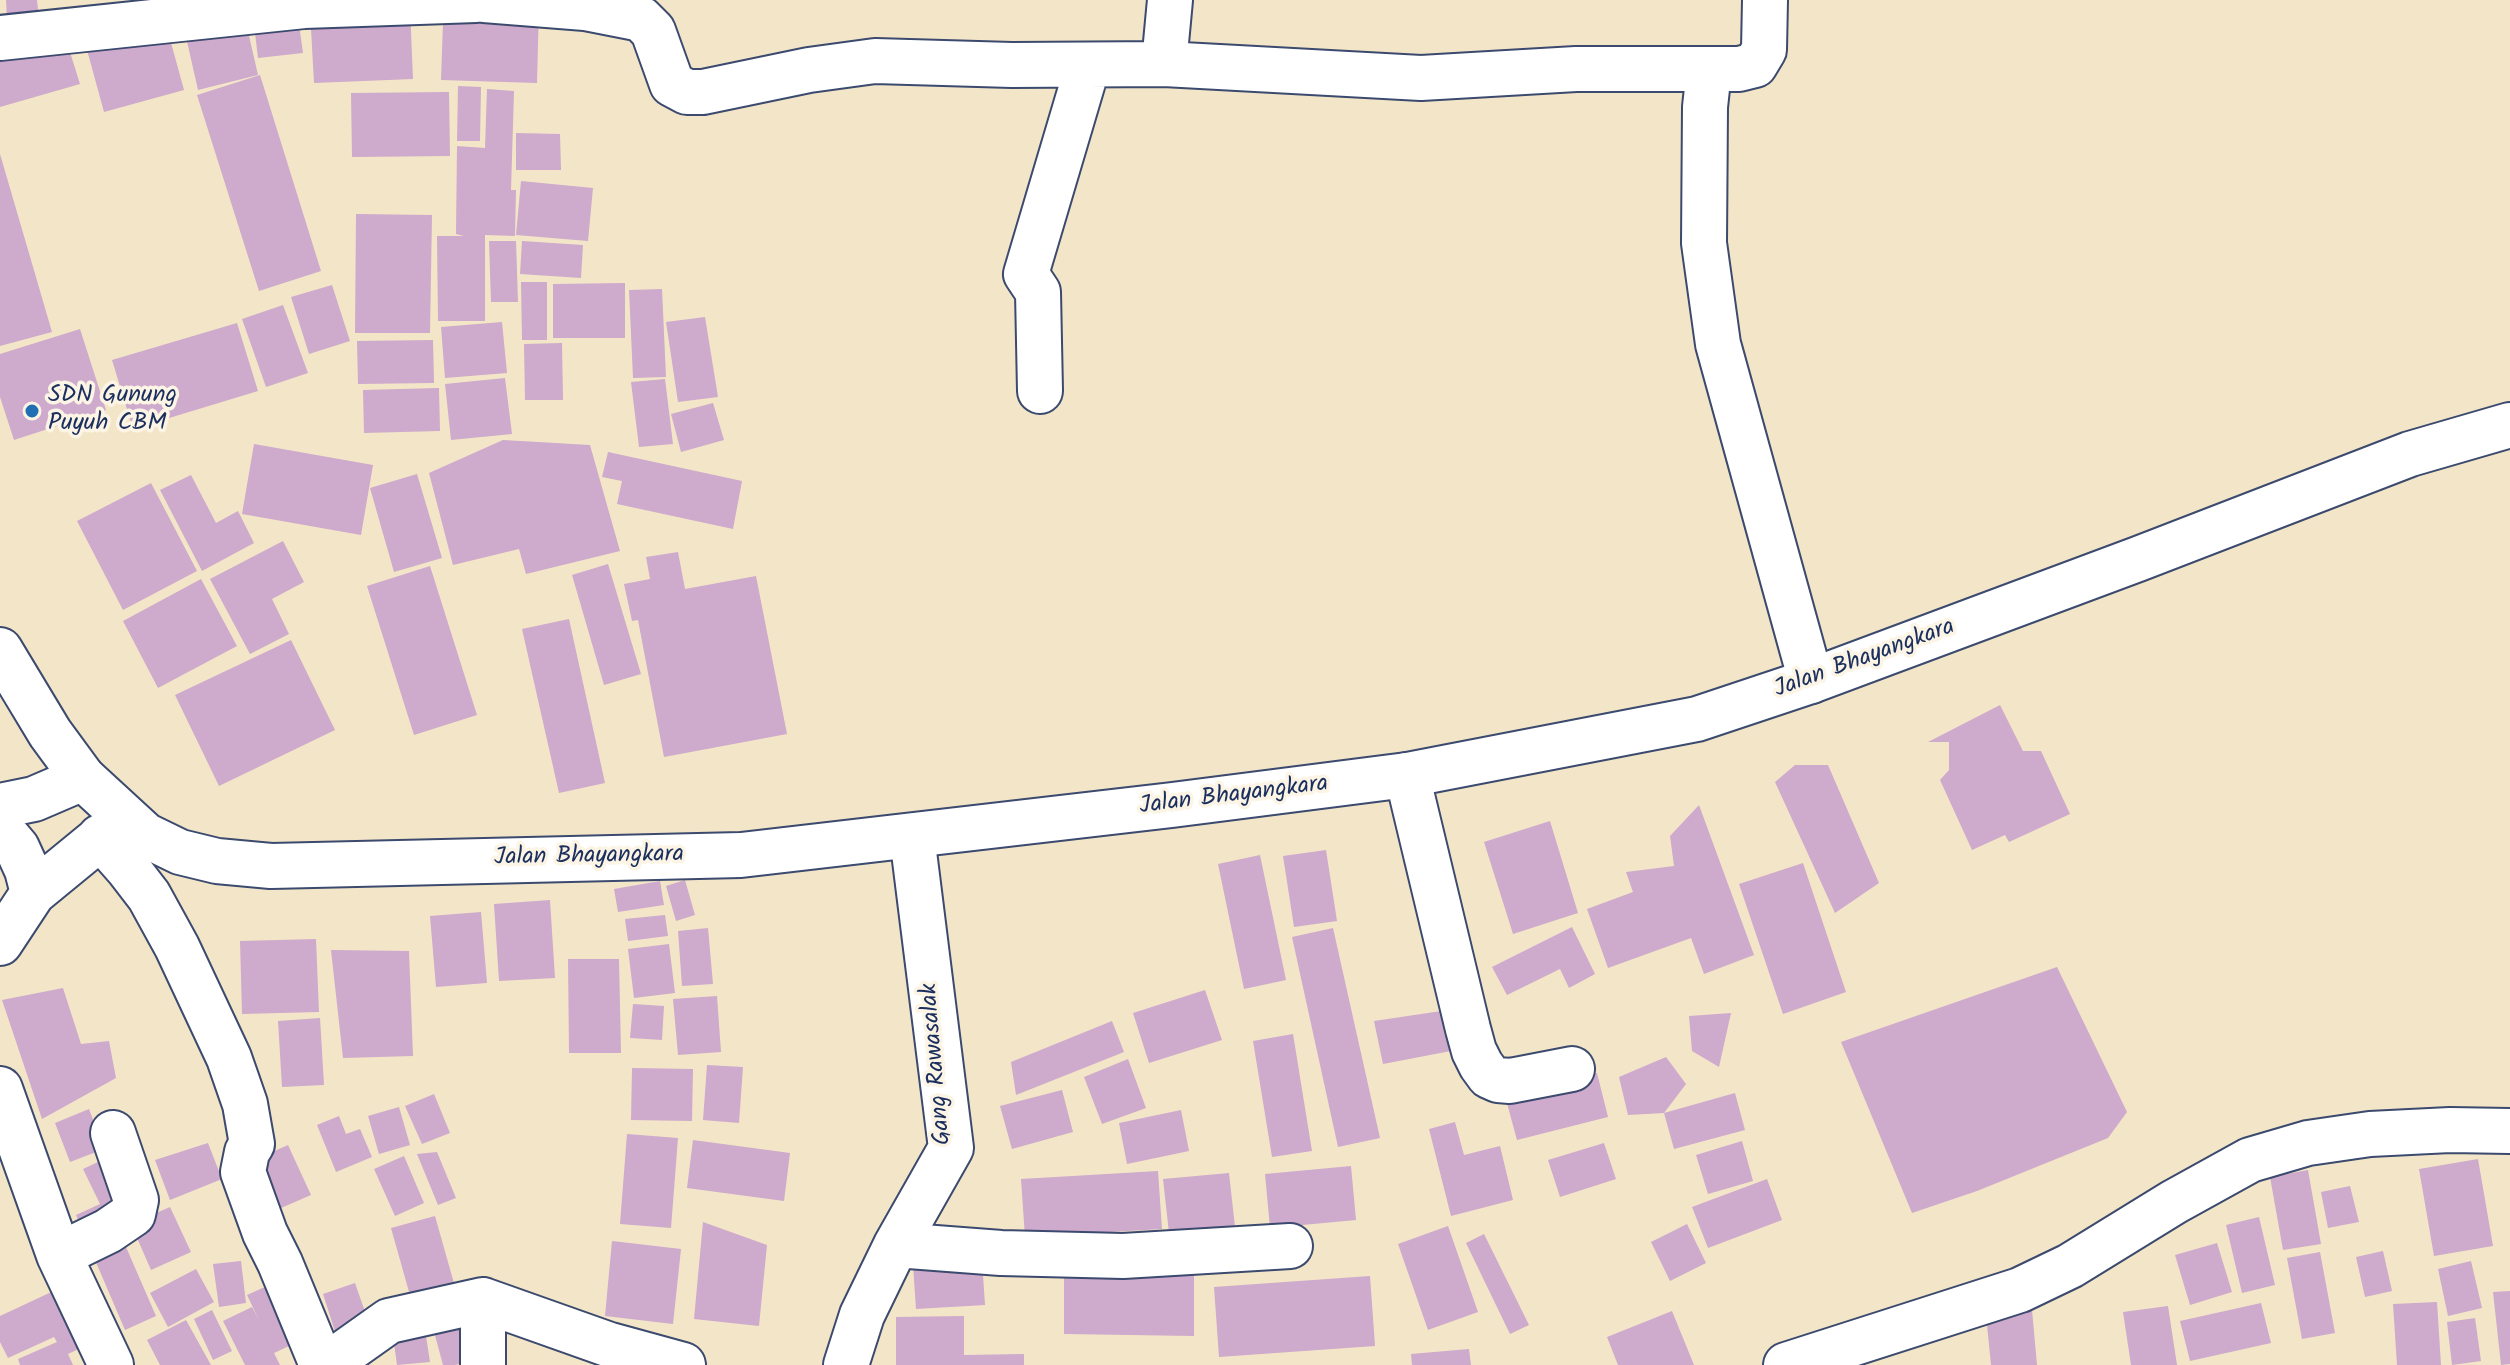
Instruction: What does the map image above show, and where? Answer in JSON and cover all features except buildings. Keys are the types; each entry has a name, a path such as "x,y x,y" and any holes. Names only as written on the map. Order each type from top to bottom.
{"main road":[{"path":"0,38 304,6 476,0"},
{"path":"484,0 585,8 641,19 653,31 672,84 687,92 703,92 809,70 875,61 1012,65 1164,64 1421,78 1576,69 1748,68 1759,60 1764,50 1765,0"},
{"path":"1164,64 1170,0"},
{"path":"1040,391 1038,292 1026,274 1088,65"},
{"path":"1709,70 1705,107 1704,243 1718,344 1811,681"},
{"name":"Jalan Bhayangkara","path":"3,668 83,778 113,827 145,835 180,852 217,861 271,866 741,855 1407,775 1697,719 1811,681 2410,454 2510,425"},
{"path":"1407,775 1471,1040 1481,1065 1489,1076 1510,1081 1572,1069"},
{"path":"0,806 34,799 83,778"},
{"path":"0,943 33,893 113,827 129,870 149,896 177,947 229,1058 245,1104 252,1144 243,1172 265,1233 325,1365 389,1321 483,1300 610,1345 683,1365"},
{"path":"0,828 17,848 33,893"},
{"name":"Gang Rawasalak","path":"846,1365 862,1315 896,1245 951,1148 912,836"},
{"path":"0,1089 59,1255 111,1365"},
{"path":"1786,1365 2020,1290 2070,1266 2250,1160 2308,1143 2370,1134 2510,1131"},
{"path":"59,1255 108,1231 133,1214 136,1200 113,1133"},
{"path":"896,1245 1001,1253 1123,1256 1290,1246"},
{"path":"483,1300 483,1365"}],"place":[{"name":"SDN Gunung Puyuh CBM","path":"32,411"}]}
